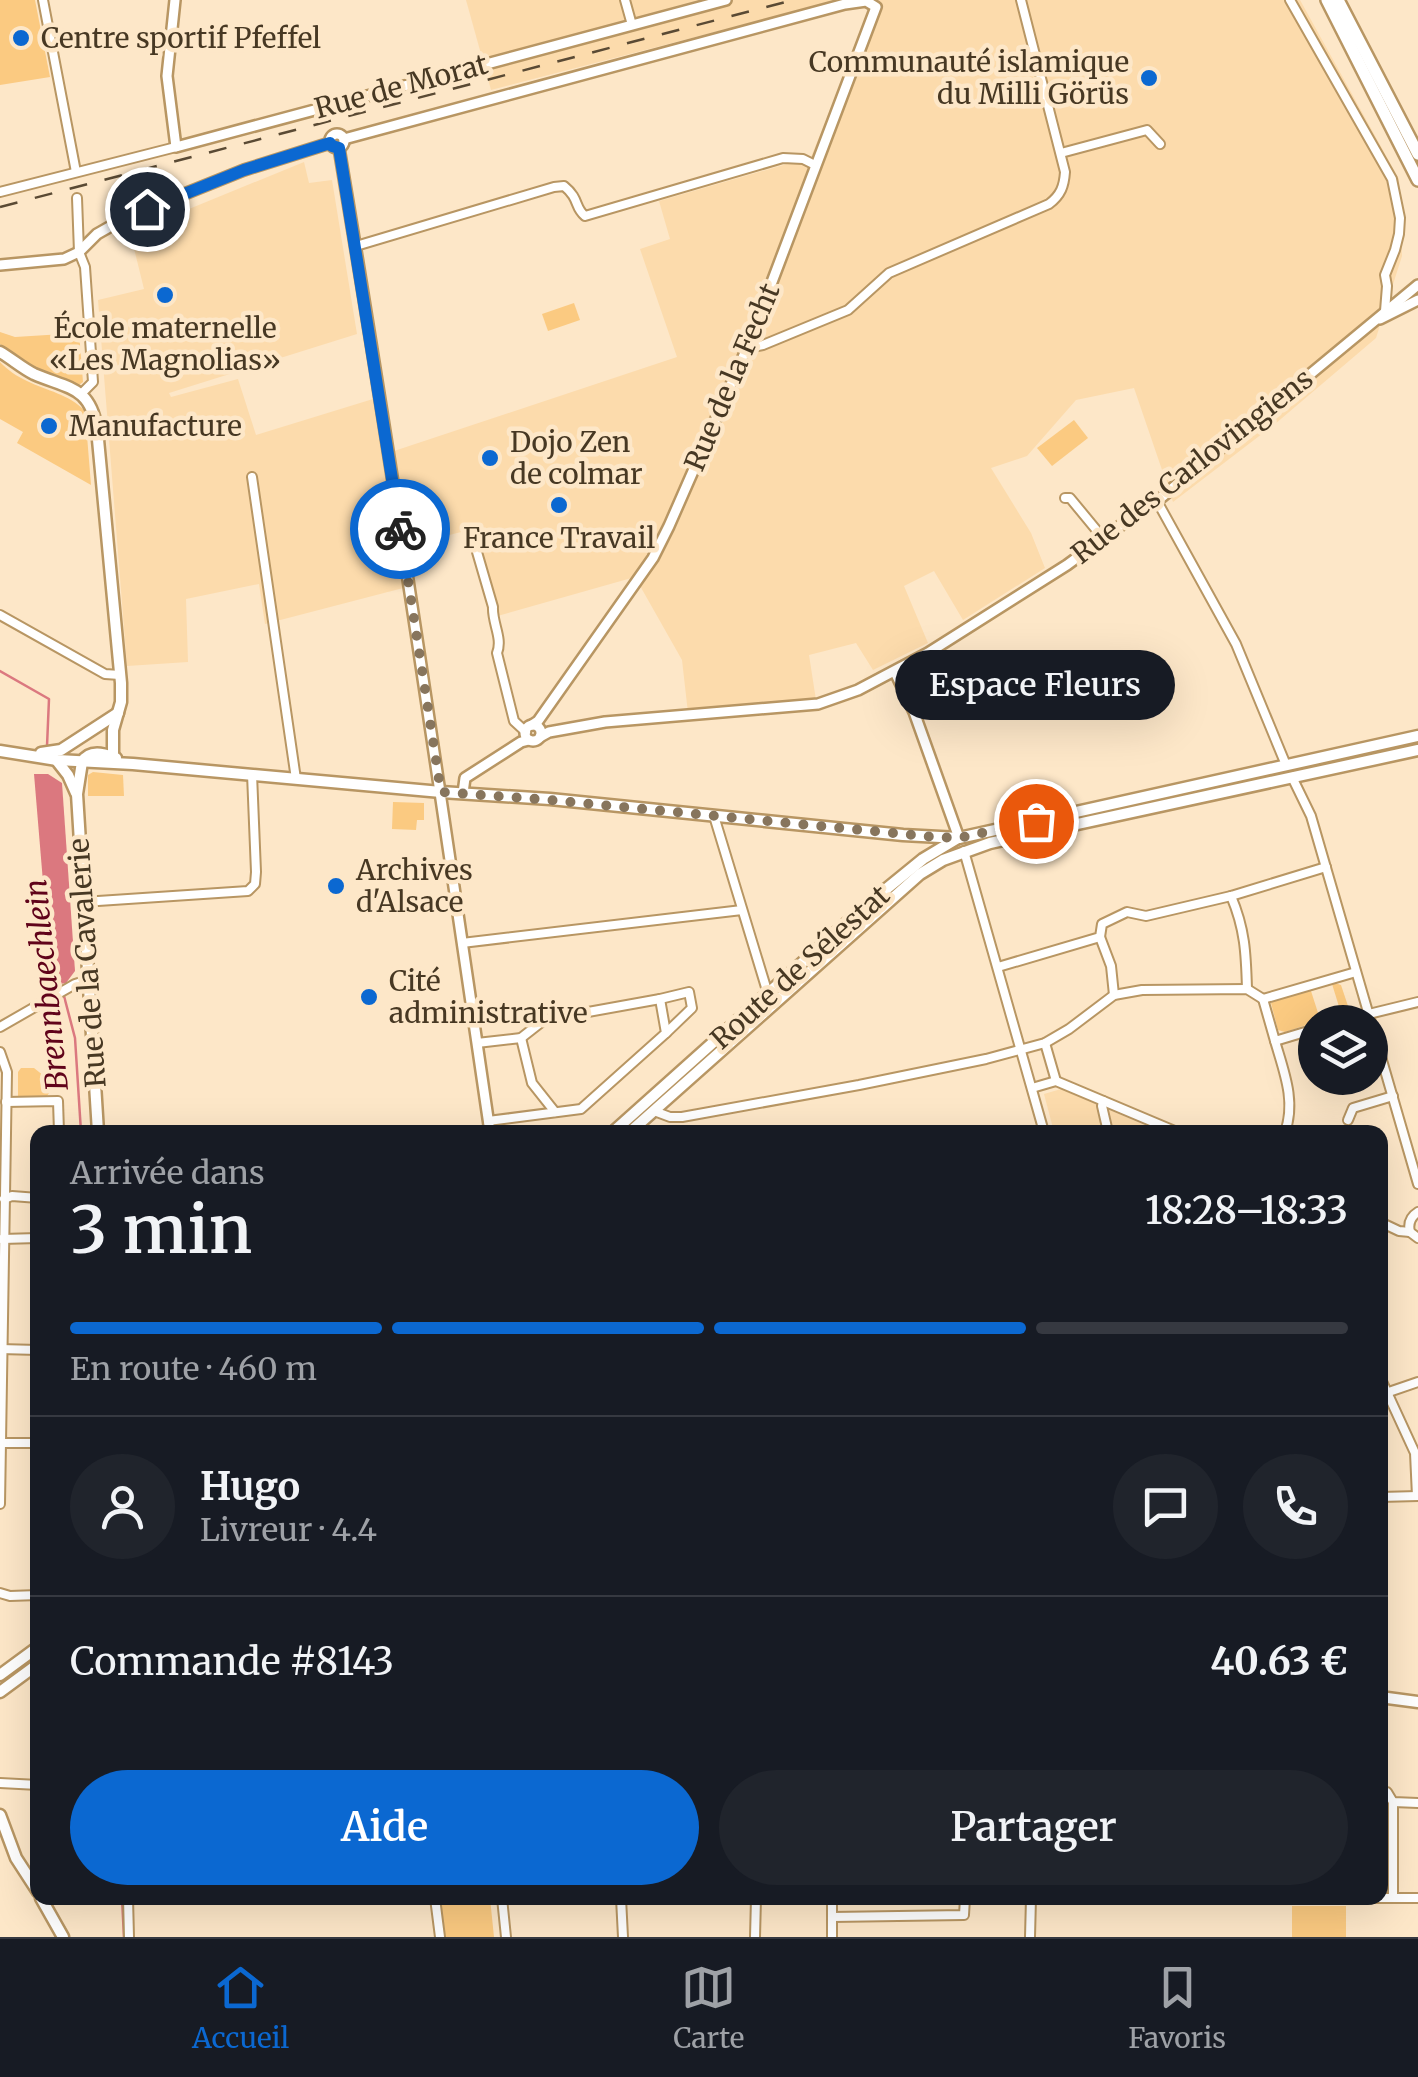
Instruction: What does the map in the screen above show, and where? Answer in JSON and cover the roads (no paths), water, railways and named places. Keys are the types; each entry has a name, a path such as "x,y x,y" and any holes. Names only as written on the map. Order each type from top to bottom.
{"main road":[{"path":"1326,0 1418,180"},
{"path":"1338,0 1418,154"},
{"path":"0,352 25,370 82,394 91,406 97,430 120,674 121,702 113,730 112,757"},
{"path":"28,754 60,750 118,713"},
{"path":"0,751 56,760 959,838 1418,736"},
{"name":"Route de Sélestat","path":"624,1125 666,1101 920,874 943,860 990,843 1418,750"},
{"path":"82,762 94,753 133,764"},
{"name":"Rue de la Cavalerie","path":"56,760 76,794"},
{"name":"Rue de la Cavalerie","path":"82,762 76,794 98,1125"},
{"path":"1286,765 1292,776"},
{"path":"920,836 923,859"},
{"path":"959,838 964,852"},
{"name":"Route de Sélestat","path":"636,1125 768,994 869,903 923,859 959,838"},
{"path":"0,1675 30,1654"},
{"path":"0,1693 30,1670"},
{"path":"1388,1698 1418,1702"},
{"path":"0,1815 16,1858 30,1881"},
{"path":"45,1905 63,1937"}],"street":[{"path":"44,0 76,172"},
{"path":"175,0 167,76 176,147"},
{"path":"625,0 632,24"},
{"name":"Rue de Morat","path":"0,192 726,0"},
{"path":"0,266 53,261 79,252 97,234 140,212 244,170 845,4 860,1 876,8 886,0"},
{"path":"747,348 836,316 855,305 889,273 1058,197 1065,172 1021,0"},
{"path":"1290,0 1392,179 1400,218 1396,250 1385,275 1387,286 1381,315"},
{"name":"Rue de la Fecht","path":"463,793 465,778 534,732 654,558 747,348 876,8"},
{"path":"1061,153 1148,130 1160,144"},
{"path":"338,143 441,792 489,1125"},
{"path":"356,246 554,187 564,186 575,195 580,212 586,216 783,158 815,164"},
{"path":"77,198 94,382 82,394"},
{"name":"Rue des Carlovingiens","path":"534,732 658,716 818,704 895,672 1067,565 1157,501 1381,315 1414,297 1418,285"},
{"path":"1387,286 1414,297"},
{"path":"252,477 296,779"},
{"path":"1065,498 1070,498 1103,538"},
{"path":"1157,501 1236,644 1286,765"},
{"path":"477,552 514,721 534,732"},
{"path":"0,615 105,674 120,674"},
{"path":"895,672 914,712 959,838"},
{"path":"83,902 248,891 256,884 252,774"},
{"path":"1292,776 1311,816 1366,1005"},
{"path":"714,816 768,994"},
{"path":"964,852 1042,1125"},
{"path":"1114,995 1111,966 1100,937 1102,924 1127,912 1146,916 1326,867"},
{"path":"1230,896 1242,922 1247,989"},
{"path":"462,943 742,910"},
{"path":"998,967 1100,937"},
{"path":"1263,999 1356,972"},
{"path":"0,1027 88,980"},
{"path":"651,1108 670,1118 986,1059 1044,1043 1114,995 1142,990 1247,989 1263,999 1276,1040 1291,1097 1287,1125"},
{"path":"477,1043 521,1038 544,1020 689,992 692,1008 581,1109 498,1125"},
{"path":"660,999 666,1033"},
{"path":"1388,1009 1418,1002"},
{"path":"1276,1040 1298,1034"},
{"path":"521,1038 532,1083 555,1112"},
{"path":"1044,1043 1056,1081"},
{"path":"0,1052 6,1066 0,1504"},
{"path":"1388,1079 1418,1184"},
{"path":"1032,1088 1056,1081 1161,1125"},
{"path":"1348,1120 1353,1108 1393,1096"},
{"path":"6,1102 58,1101 59,1125"},
{"path":"666,1101 682,1116"},
{"path":"1103,1101 1107,1125"},
{"path":"3,1192 30,1197"},
{"path":"1388,1226 1414,1235 1411,1219 1418,1212"},
{"path":"2,1239 30,1238"},
{"path":"2,1349 30,1350"},
{"path":"1388,1391 1418,1382"},
{"path":"1388,1402 1415,1453 1417,1496 1388,1497"},
{"path":"2,1443 30,1443"},
{"path":"0,1592 30,1595"},
{"path":"0,1783 30,1785"},
{"path":"1388,1794 1393,1802 1394,1898"},
{"path":"1393,1802 1418,1803"},
{"path":"1388,1898 1418,1898"},
{"path":"128,1905 129,1937"},
{"path":"436,1905 440,1937"},
{"path":"503,1905 506,1937"},
{"path":"621,1905 623,1937"},
{"path":"756,1905 756,1937"},
{"path":"832,1905 832,1937"},
{"path":"832,1916 964,1916 965,1905"},
{"path":"1030,1937 1031,1905"}],"waterway":[{"name":"Brennbaechlein","path":"0,671 49,699 47,746"},
{"name":"Brennbaechlein","path":"64,996 75,1038 81,1125"},
{"name":"Brennbaechlein","path":"122,1905 124,1937"}],"railway":[{"path":"0,207 793,0"}],"place":[{"name":"Centre sportif Pfeffel","path":"21,38"},
{"name":"Communauté islamique du Milli Görüs","path":"1149,78"},
{"name":"École maternelle «Les Magnolias»","path":"165,295"},
{"name":"Manufacture","path":"49,426"},
{"name":"Dojo Zen de colmar","path":"490,458"},
{"name":"France Travail","path":"559,505"},
{"name":"Espace Fleurs","path":"1036,821"},
{"name":"Archives d'Alsace","path":"336,886"},
{"name":"Cité administrative","path":"369,997"}]}
